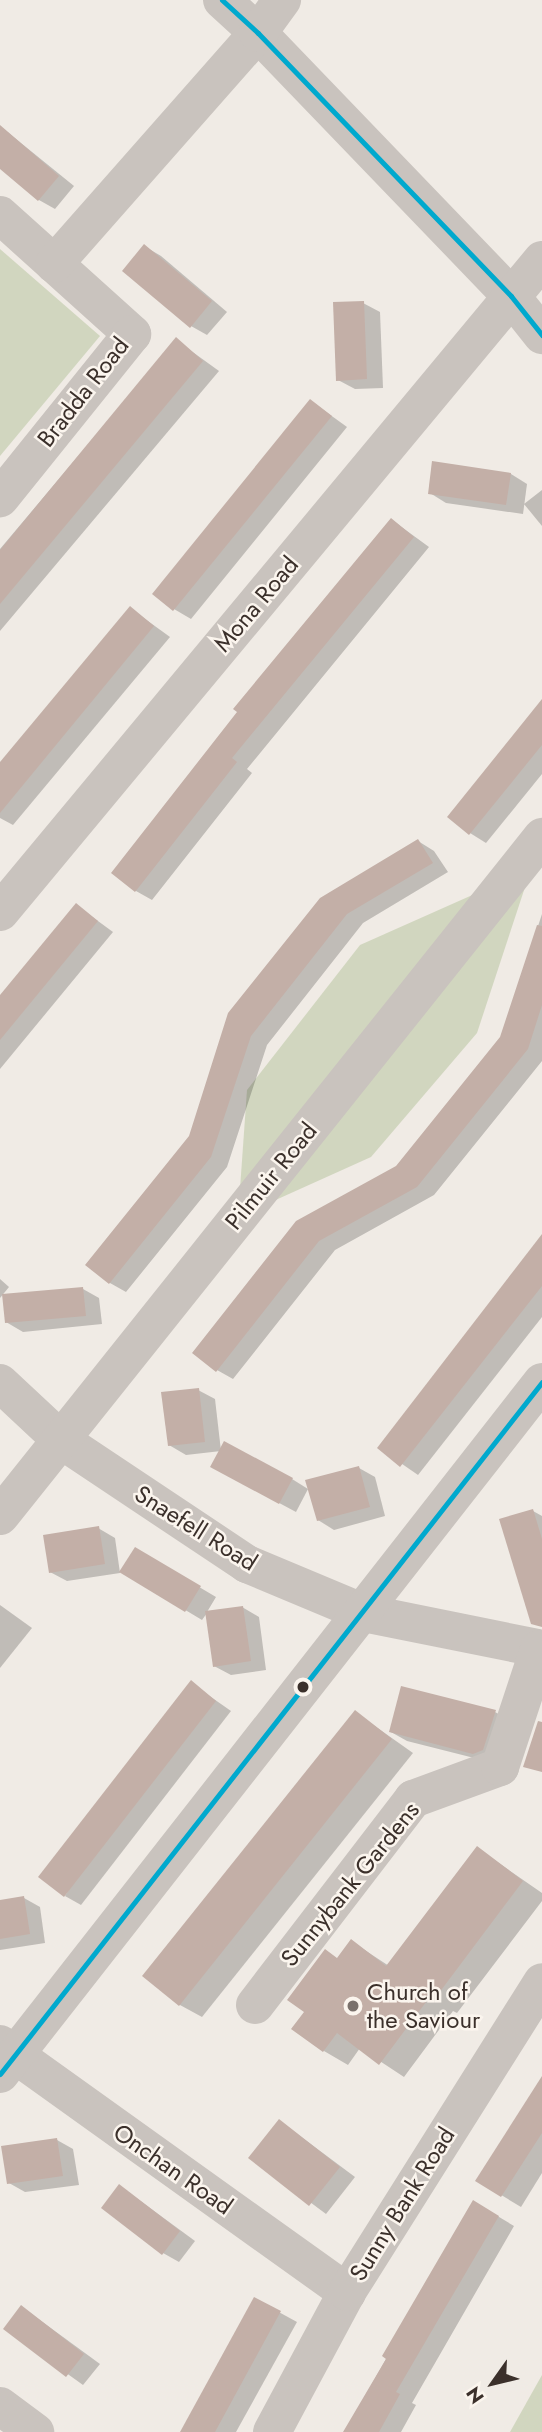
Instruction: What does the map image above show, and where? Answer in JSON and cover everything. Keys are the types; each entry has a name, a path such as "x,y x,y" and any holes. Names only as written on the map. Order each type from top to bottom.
{"street":[{"path":"222,0 258,33 511,296 542,335"},
{"path":"54,264 258,33 282,0"},
{"name":"Bradda Road","path":"0,215 132,334 0,498"},
{"name":"Mona Road","path":"0,912 542,260"},
{"name":"Pilmuir Road","path":"0,1516 542,837"},
{"path":"5,2058 365,1613 542,1382"},
{"name":"Snaefell Road","path":"0,1383 61,1440 247,1564 365,1613 541,1649"},
{"name":"Sunnybank Gardens","path":"255,2006 413,1799 500,1767 541,1649"},
{"name":"Sunny Bank Road","path":"272,2432 347,2292 542,1982"},
{"name":"Onchan Road","path":"5,2058 347,2292"},
{"path":"0,2406 35,2432"}],"green space":[{"path":"0,249 100,336 0,456"},
{"path":"531,869 477,1033 371,1157 238,1217 247,1090 360,945"},
{"path":"542,2375 542,2432 510,2432"}],"building":[{"path":"0,125 59,176 38,201 0,169"},
{"path":"144,244 212,301 190,328 122,271"},
{"path":"364,301 367,379 336,381 333,302"},
{"path":"176,337 203,361 0,604 0,550"},
{"path":"310,399 332,416 173,611 152,594"},
{"path":"432,461 511,473 506,505 428,494"},
{"path":"391,518 414,537 232,758 237,762 135,892 111,873 237,712 233,709"},
{"path":"130,606 154,626 0,813 0,762"},
{"path":"542,699 542,745 469,835 447,817"},
{"path":"418,839 433,863 347,914 251,1036 211,1157 109,1284 85,1265 189,1136 228,1013 320,898"},
{"path":"76,903 98,921 0,1040 0,995"},
{"path":"537,925 542,926 542,1005 528,1049 417,1187 319,1241 216,1372 192,1353 296,1221 396,1166 500,1037"},
{"path":"542,1234 542,1286 400,1467 377,1448"},
{"path":"83,1287 86,1316 5,1323 2,1294"},
{"path":"199,1388 205,1442 168,1446 161,1392"},
{"path":"224,1441 293,1478 279,1504 210,1467"},
{"path":"359,1466 370,1507 317,1521 305,1480"},
{"path":"533,1509 542,1539 542,1627 531,1624 499,1519"},
{"path":"99,1526 105,1564 49,1573 43,1535"},
{"path":"135,1547 201,1586 185,1612 119,1572"},
{"path":"243,1606 251,1661 213,1667 205,1611"},
{"path":"191,1680 216,1701 64,1897 38,1877"},
{"path":"401,1686 496,1710 483,1750 473,1754 389,1732"},
{"path":"355,1710 392,1739 179,2006 142,1976"},
{"path":"538,1721 542,1722 542,1772 523,1767"},
{"path":"477,1846 523,1881 433,2001 429,1998 379,2065 337,2033 323,2052 291,2029 304,2012 287,2000 325,1949 337,1958 351,1939 386,1966"},
{"path":"24,1896 30,1934 0,1939 0,1900"},
{"path":"542,2076 542,2133 501,2197 475,2181"},
{"path":"279,2119 340,2167 309,2206 248,2158"},
{"path":"57,2138 63,2176 7,2184 1,2146"},
{"path":"119,2184 180,2231 162,2255 101,2208"},
{"path":"473,2200 499,2216 396,2392 400,2394 379,2432 343,2432 386,2359 382,2356"},
{"path":"254,2297 281,2311 215,2432 180,2432"},
{"path":"21,2305 84,2354 66,2377 3,2329"}],"transit line":[{"path":"222,0 258,33 511,296 542,335"},
{"path":"0,2074 542,1382"}],"place":[{"name":"Church of the Saviour","path":"353,2006"}]}
